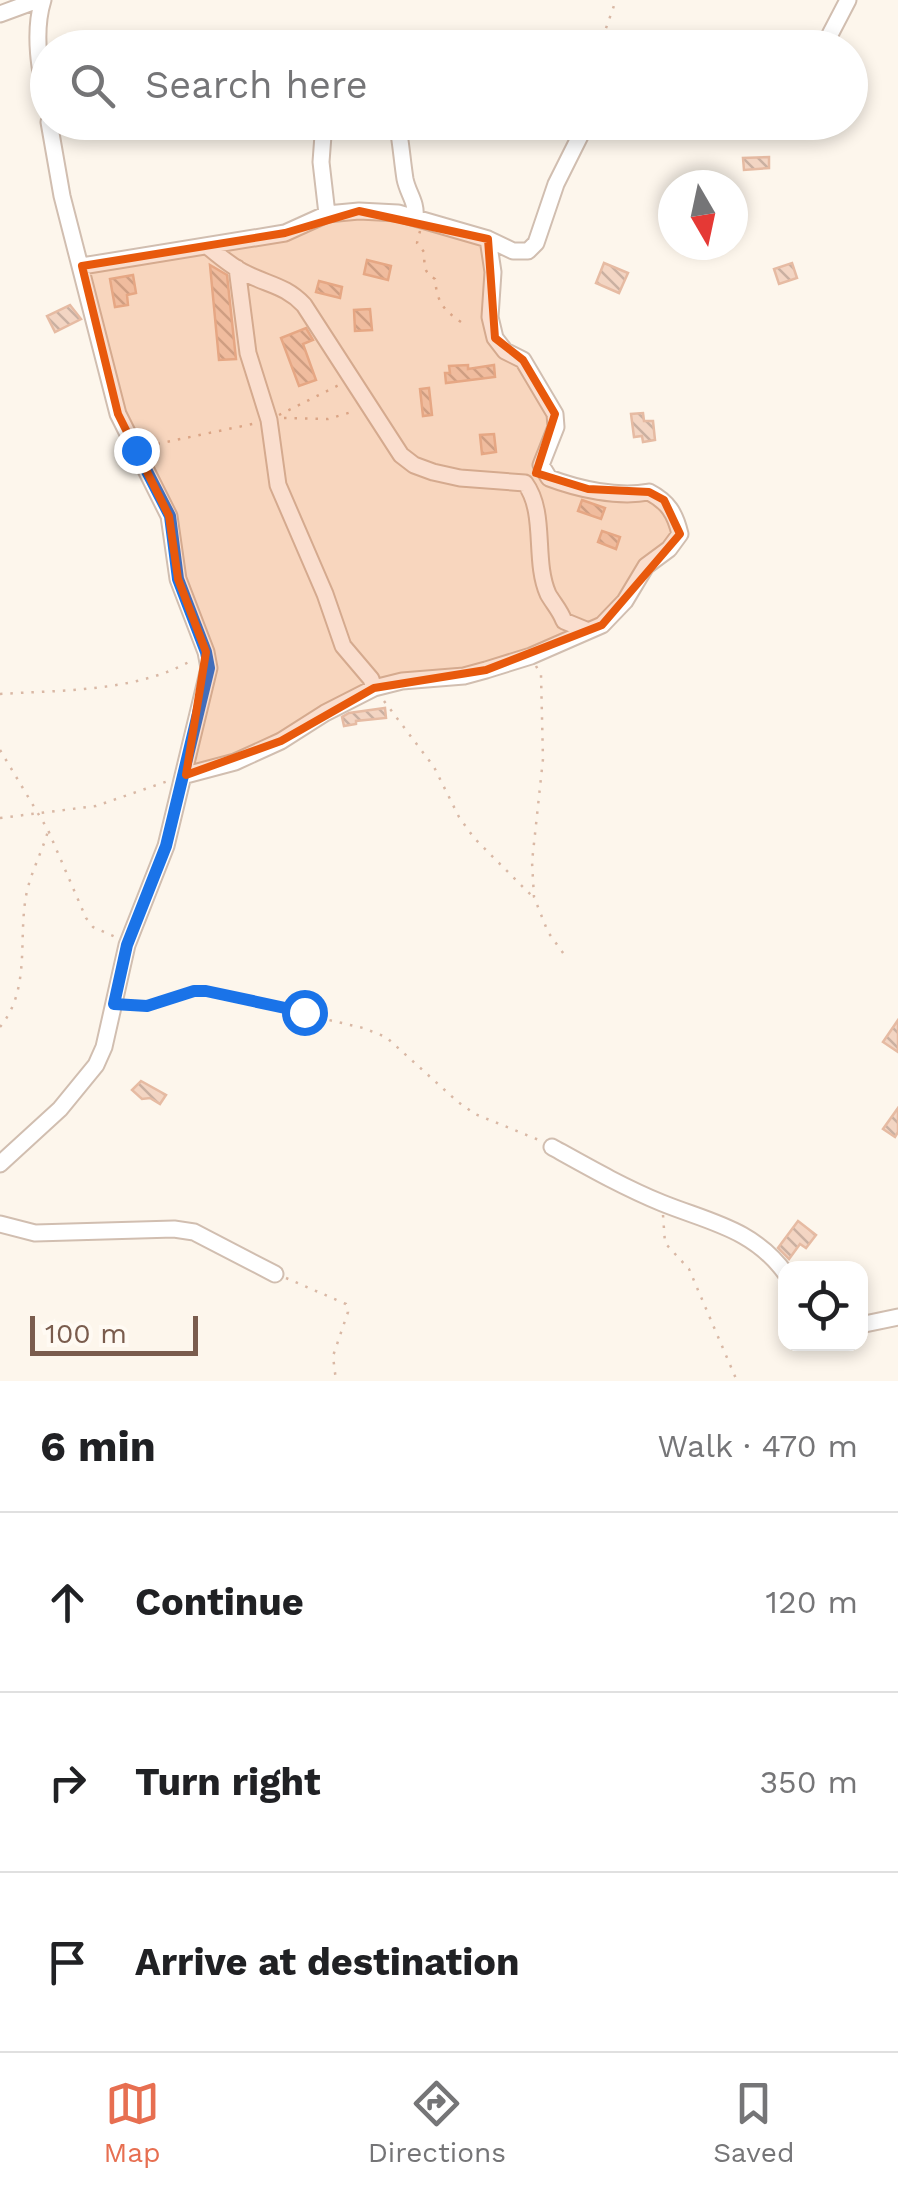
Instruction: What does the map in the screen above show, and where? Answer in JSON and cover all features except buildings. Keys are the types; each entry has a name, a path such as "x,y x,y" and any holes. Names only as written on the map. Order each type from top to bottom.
{"street":[{"path":"0,14 41,0 38,30"},
{"path":"832,30 847,0"},
{"path":"0,1164 60,1109 96,1065 104,1047 127,945 166,846 186,775 209,668 178,579 170,516 118,414 62,196 53,140"},
{"path":"323,140 321,162 328,214"},
{"path":"402,140 404,176 418,218"},
{"path":"82,266 285,233 328,214 376,211 418,218 488,238 520,252 532,248 578,140"},
{"path":"186,775 235,762 374,688 402,681 464,676 531,656 602,625 625,601 646,566 669,549 680,534 676,517 664,500 649,492 588,489 549,478 541,465 556,427 555,414 523,360 505,351 495,338 490,316 493,272 488,238"},
{"path":"207,246 237,268 294,294 390,441 414,465 460,478 526,483 534,507 548,595 564,621 586,630"},
{"path":"237,268 248,354 269,420 278,485 343,646 371,678 374,688"},
{"path":"552,1147 663,1204 720,1222 753,1240 778,1263"},
{"path":"0,1224 34,1234 174,1229 194,1232 275,1274"},
{"path":"868,1324 898,1317"}],"path":[{"path":"605,30 616,0"},
{"path":"418,218 418,243 424,252 425,271 435,279 441,306 461,322"},
{"path":"269,420 350,379"},
{"path":"136,450 168,439 269,420 342,417 367,404"},
{"path":"0,694 131,680 178,668 206,652"},
{"path":"531,656 541,675 542,759 532,862 534,897 548,932 566,958"},
{"path":"374,688 434,767 466,828 517,885 534,897"},
{"path":"0,750 48,830 86,918 94,927 127,945"},
{"path":"0,818 96,806 186,775"},
{"path":"0,1027 14,1005 20,982 26,894 48,830"},
{"path":"114,1004 147,1006 206,991 363,1028 394,1044 474,1114 528,1133 552,1147"},
{"path":"663,1204 665,1244 689,1269 738,1381"},
{"path":"275,1274 346,1304 348,1312 333,1356 336,1381"}],"highlighted area":[{"path":"359,211 488,239 495,338 523,360 555,414 536,473 588,489 649,492 664,500 680,534 602,625 486,670 374,688 281,741 186,775 206,652 178,579 169,516 118,414 82,266 285,233"}],"route":[{"path":"136,450 170,516 178,579 209,668 166,846 127,945 114,1004 147,1006 206,991 304,1012"}]}
